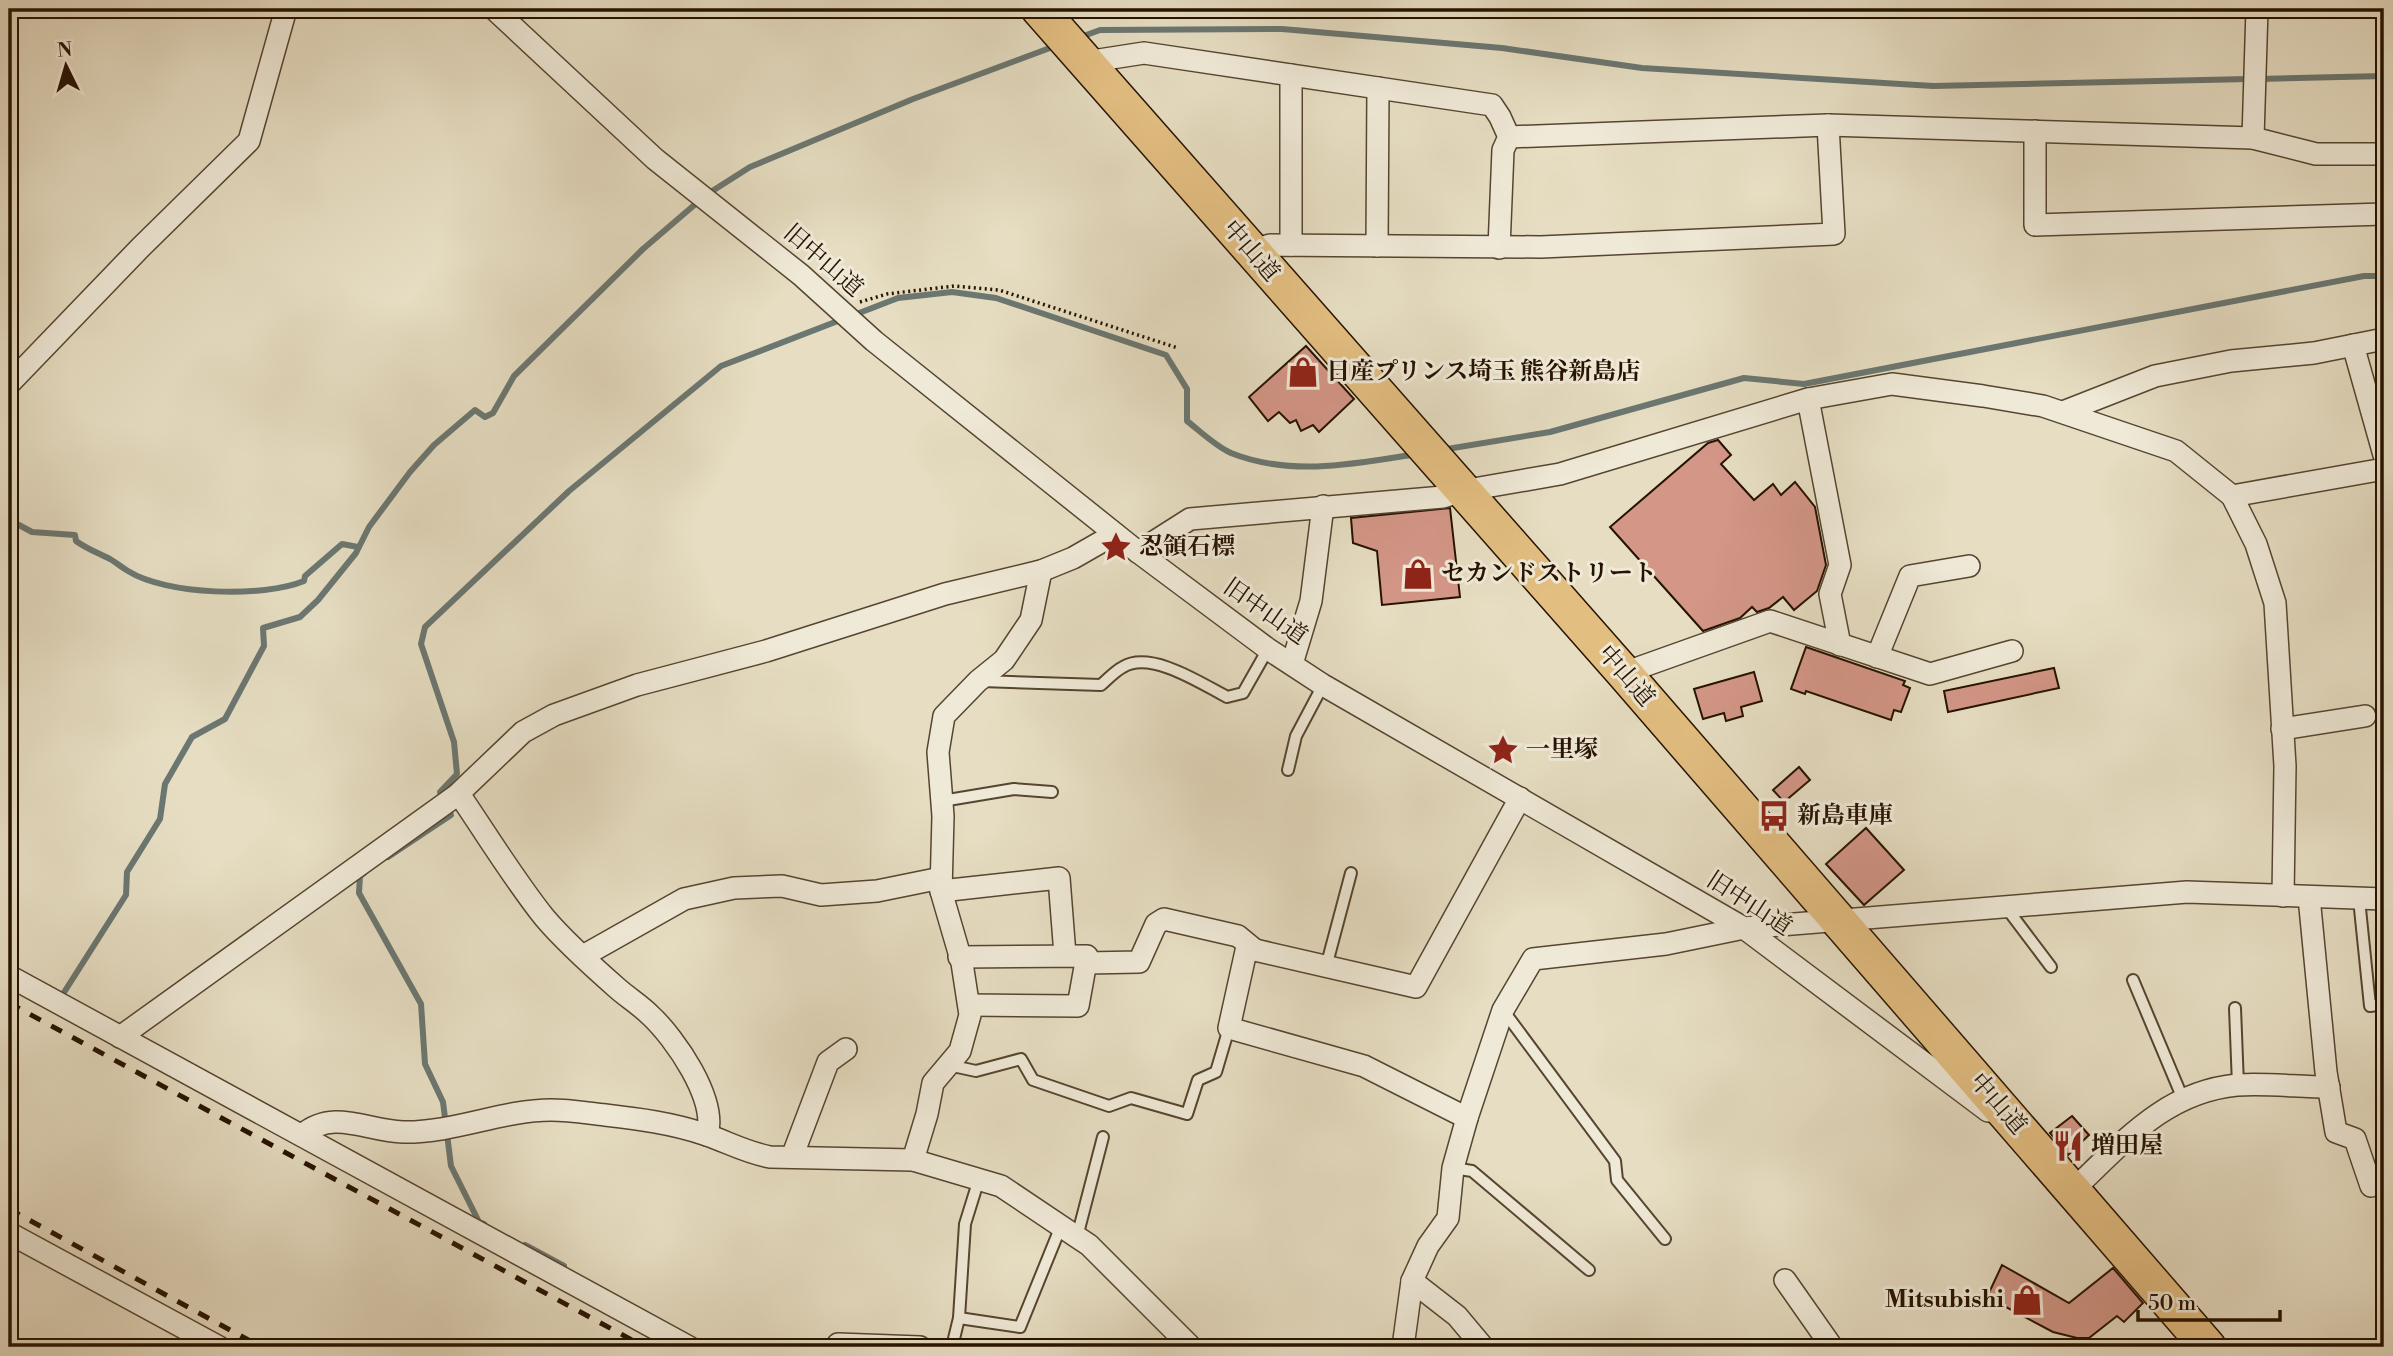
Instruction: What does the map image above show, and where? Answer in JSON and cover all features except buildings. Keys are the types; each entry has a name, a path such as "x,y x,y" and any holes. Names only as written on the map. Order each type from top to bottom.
{"highway":[{"name":"中山道","path":"1065,38 1624,673 2208,1347"}],"street":[{"path":"9,384 141,247 249,141 286,9"},
{"name":"旧中山道","path":"494,9 655,159 801,275 858,327 1115,534 1268,649 1323,685 1744,928 2035,1146"},
{"path":"2253,138 2256,9"},
{"path":"1065,38 1144,53 1492,106 1509,137 1503,150 1499,248"},
{"path":"1291,245 1292,75"},
{"path":"1377,246 1378,88"},
{"path":"1509,137 1828,125 2253,138 2316,154 2384,154"},
{"path":"1251,251 1270,245 1499,248 1834,234 1828,125"},
{"path":"2035,131 2035,225 2384,214"},
{"path":"2063,412 2155,376 2231,361 2314,353 2384,339"},
{"path":"2353,345 2384,454"},
{"path":"1138,552 1190,519 1443,497 1462,491 1560,474 1808,399 1892,384 1983,396 2063,412 2176,452 2232,496 2256,544 2275,603 2285,766 2283,897"},
{"path":"1808,399 1840,565 1830,594 1840,645"},
{"path":"2232,496 2384,469"},
{"path":"1292,664 1311,601 1323,506"},
{"path":"120,1037 452,798 523,732 554,715 637,685 766,650 945,594 1041,571 1073,558 1115,534"},
{"path":"1877,657 1910,576 1969,566"},
{"path":"913,1160 933,1083 960,1051 970,1015 941,884 942,801 938,752 944,716 978,681 1004,660 1031,620 1041,571"},
{"path":"1624,673 1770,621 1930,674 2012,651"},
{"path":"2282,729 2365,716"},
{"path":"452,798 545,918 618,989 651,1015 671,1040 699,1083 709,1111 710,1125 707,1135"},
{"path":"1467,1118 1364,1066 1229,1028 1246,951 1255,950 1416,987 1520,799"},
{"path":"583,956 684,900 734,888 782,886 821,895 941,884 1059,878 1065,954"},
{"path":"1403,1347 1412,1281 1428,1246 1448,1218 1453,1168 1467,1118 1503,1010 1532,959 1666,944 1744,928 2187,892 2384,900"},
{"path":"2309,897 2336,1132 2355,1139 2371,1186"},
{"path":"1086,963 1139,962 1156,924 1164,919 1238,936 1255,950"},
{"path":"959,957 1065,954 1087,956 1078,1006 969,1005"},
{"path":"9,976 689,1347"},
{"path":"792,1157 828,1062 846,1049"},
{"path":"2073,1190 2153,1115 2183,1099 2238,1085 2329,1087"},
{"path":"302,1135 325,1121 404,1132 445,1128 536,1111 565,1110 652,1121 707,1135 748,1153 770,1157 913,1160 1001,1186 1069,1231 1089,1245 1191,1347"},
{"path":"9,1233 219,1347"},
{"path":"1785,1280 1832,1347"},
{"path":"1412,1281 1457,1316 1483,1347"},
{"path":"838,1344 920,1347"}],"lane":[{"path":"978,681 1101,685 1125,665 1151,662 1184,674 1227,697 1243,693 1268,649"},
{"path":"1287,770 1296,736 1323,685"},
{"path":"942,801 1014,789 1052,792"},
{"path":"1326,967 1351,873"},
{"path":"2359,899 2370,1006 2384,1004"},
{"path":"2005,906 2052,967"},
{"path":"2133,980 2183,1099"},
{"path":"2235,1008 2238,1085"},
{"path":"1503,1010 1615,1161 1617,1180 1665,1239"},
{"path":"948,1065 976,1071 1021,1059 1032,1080 1109,1106 1131,1098 1187,1114 1198,1080 1216,1072 1229,1028"},
{"path":"959,1318 1020,1327 1069,1231 1103,1137"},
{"path":"1453,1168 1472,1171 1589,1270"},
{"path":"953,1347 959,1318 965,1224 979,1179"}],"path":[{"path":"838,308 887,294 954,286 999,290 1178,348"}],"waterway":[{"path":"1078,38 1100,30 1282,29 1502,48 1642,68 1933,86 2249,79"},
{"path":"63,994 126,895 127,872 160,819 165,784 192,737 225,719 264,646 263,628 300,617 318,600 356,553 369,527 410,472 434,445 475,410 485,417 493,413 514,376 643,249 706,195 750,167 913,99 1058,45"},
{"path":"2260,79 2384,76"},
{"path":"1441,450 1550,432 1744,378 1804,384 2364,276 2384,276"},
{"path":"854,315 898,298 952,292 996,298 1166,355 1187,389 1187,421 1231,453 1277,465 1300,466 1347,464 1417,454"},
{"path":"443,798 440,792 457,774 454,742 421,644 425,627 569,491 721,366 843,319"},
{"path":"9,525 19,525 32,532 75,535 80,544 145,579 166,585 215,591 265,590 304,581 305,576 342,544 358,547"},
{"path":"388,857 451,815 448,808"},
{"path":"364,873 360,876 359,893 421,1004 425,1064 443,1102 451,1166 479,1222 484,1224"},
{"path":"525,1245 564,1266 561,1271"}],"railway":[{"path":"9,1003 645,1347"},
{"path":"9,1209 261,1347"}],"place":[{"name":"日産プリンス埼玉 熊谷新島店","path":"1303,372"},
{"name":"忍領石標","path":"1116,547"},
{"name":"セカンドストリート","path":"1418,574"},
{"name":"一里塚","path":"1503,750"},
{"name":"新島車庫","path":"1774,816"},
{"name":"増田屋","path":"2068,1146"},
{"name":"Mitsubishi","path":"2027,1300"}]}
